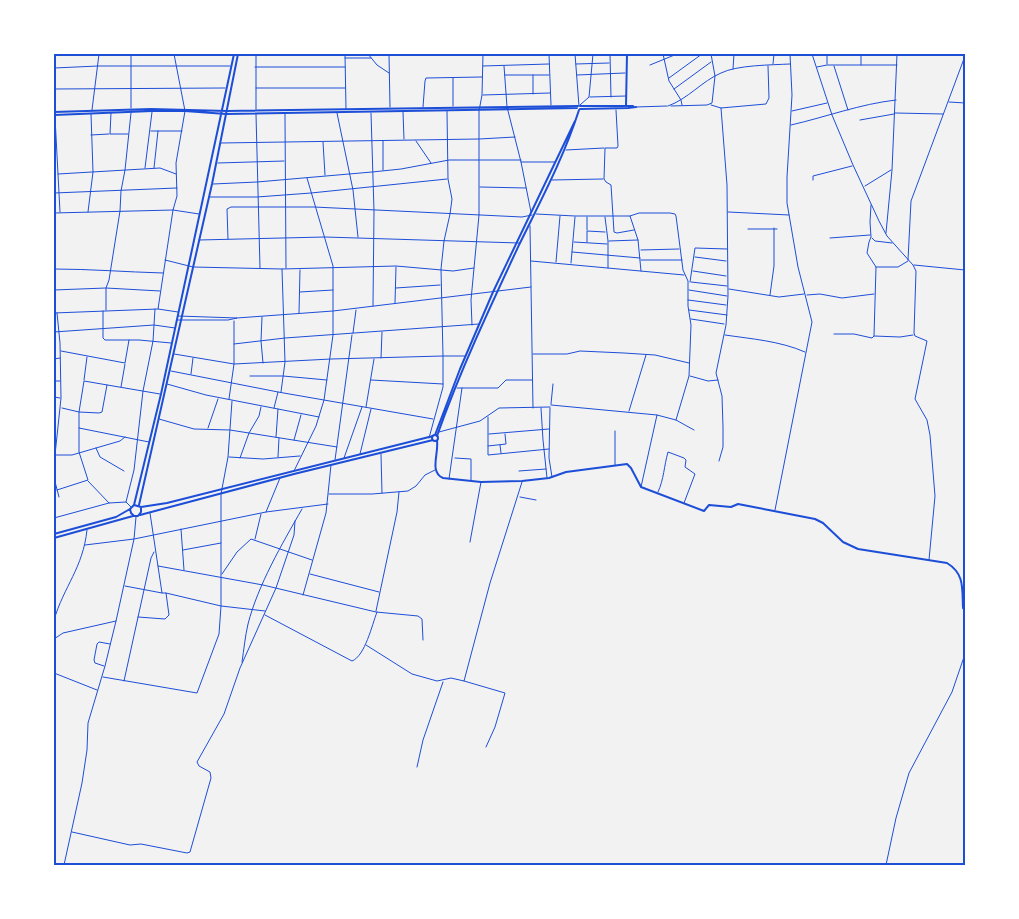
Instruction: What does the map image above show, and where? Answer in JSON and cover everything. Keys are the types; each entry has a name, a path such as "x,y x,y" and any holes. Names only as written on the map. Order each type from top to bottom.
{"street":[{"path":"88,212 93,172 91,112 99,54"},
{"path":"106,310 106,288 111,270 120,211 129,134 132,88 131,54"},
{"path":"158,309 177,188 176,164 185,110 174,54"},
{"path":"54,536 116,517 134,504 161,394 234,54"},
{"path":"64,865 87,750 88,723 111,644 134,539 136,516 141,512 140,506 221,143 238,54"},
{"path":"256,54 256,109"},
{"path":"344,54 346,113"},
{"path":"368,54 377,65 389,73"},
{"path":"389,54 390,108"},
{"path":"472,325 472,294 479,215 479,111 482,95 483,54"},
{"path":"549,54 551,106"},
{"path":"433,440 461,370 565,150 579,107 575,54"},
{"path":"60,213 54,114 131,110 227,111 256,109 346,113 479,111 551,106 579,107 589,97 593,54"},
{"path":"610,54 611,97"},
{"path":"626,106 627,54"},
{"path":"663,54 668,78 673,90 681,100 682,106"},
{"path":"650,66 677,54"},
{"path":"668,78 702,54"},
{"path":"710,54 715,76 713,100 710,105"},
{"path":"733,70 734,54"},
{"path":"773,65 774,54"},
{"path":"775,510 812,319 799,273 789,216 786,177 792,90 790,54"},
{"path":"812,54 832,115 853,165 886,233 913,265 917,280 914,335"},
{"path":"827,54 827,65"},
{"path":"861,54 861,65"},
{"path":"886,233 892,170 898,54"},
{"path":"908,260 910,205 965,56"},
{"path":"345,58 371,58"},
{"path":"673,90 712,61"},
{"path":"576,64 610,63"},
{"path":"483,66 549,64"},
{"path":"668,106 681,100 722,72 791,64"},
{"path":"816,67 827,65 897,65"},
{"path":"834,65 848,110"},
{"path":"54,68 98,66 231,66"},
{"path":"504,66 507,108 521,161 531,213"},
{"path":"91,112 185,110 222,114 256,114 285,111 423,107 507,108 710,105 721,108 764,105 768,102 768,66"},
{"path":"255,67 345,67"},
{"path":"576,75 626,73"},
{"path":"505,75 550,74"},
{"path":"533,75 533,94"},
{"path":"453,77 453,107"},
{"path":"423,107 425,79 483,77"},
{"path":"54,89 227,88"},
{"path":"256,88 345,88"},
{"path":"482,95 550,93"},
{"path":"589,97 626,96"},
{"path":"790,125 876,102 896,100"},
{"path":"949,102 965,103"},
{"path":"791,112 828,103"},
{"path":"603,107 636,106"},
{"path":"565,150 617,148 616,108"},
{"path":"719,462 724,433 717,372 728,305 727,185 721,108"},
{"path":"145,168 152,111"},
{"path":"285,111 286,268"},
{"path":"429,438 444,384 441,269 452,196 448,179 447,111"},
{"path":"110,134 111,112"},
{"path":"371,112 374,210 373,306"},
{"path":"402,112 404,140"},
{"path":"337,113 353,190 358,238"},
{"path":"256,114 260,269"},
{"path":"860,120 895,114 944,114"},
{"path":"54,536 221,494 344,458 435,436 439,432 456,388 465,356 493,292 575,121"},
{"path":"150,131 182,131"},
{"path":"154,168 158,131"},
{"path":"91,135 129,134"},
{"path":"221,143 448,140 515,137"},
{"path":"383,140 384,171"},
{"path":"415,140 432,163"},
{"path":"323,142 325,176"},
{"path":"604,179 605,148"},
{"path":"212,184 286,180 384,171 448,160 556,162"},
{"path":"216,163 284,161"},
{"path":"813,180 813,176 853,165"},
{"path":"58,174 154,168 176,174"},
{"path":"864,187 892,170"},
{"path":"294,474 294,470 319,417 324,400 333,335 333,266 314,207 307,178"},
{"path":"209,197 311,194 448,179"},
{"path":"551,180 604,179 611,184 612,216 615,232 635,230"},
{"path":"480,187 526,188"},
{"path":"54,193 177,188"},
{"path":"872,204 870,213 871,236 868,242 867,253 876,267 874,336"},
{"path":"228,240 228,208 314,207 529,217 535,214 575,216 630,216 639,213 675,214 685,276 689,282"},
{"path":"54,213 173,210 200,214"},
{"path":"727,212 789,216"},
{"path":"556,262 560,215"},
{"path":"571,264 575,216"},
{"path":"586,242 587,216"},
{"path":"605,216 608,268"},
{"path":"630,216 638,240 641,271"},
{"path":"530,224 533,354 532,408"},
{"path":"770,296 774,266 774,228"},
{"path":"748,229 777,229"},
{"path":"587,231 606,232"},
{"path":"871,236 875,241 893,243"},
{"path":"830,238 871,236"},
{"path":"199,240 324,237 520,243"},
{"path":"572,242 638,240"},
{"path":"676,420 689,376 690,319 688,290 696,248 727,249"},
{"path":"640,250 680,249"},
{"path":"572,252 640,259 682,260"},
{"path":"694,257 727,261"},
{"path":"165,260 193,267 260,269 396,266 453,271 474,268"},
{"path":"876,267 898,267 908,260"},
{"path":"531,261 685,276"},
{"path":"913,265 965,270"},
{"path":"395,304 396,266"},
{"path":"299,314 300,268"},
{"path":"54,269 163,273"},
{"path":"274,409 285,362 282,269"},
{"path":"692,271 728,277"},
{"path":"186,274 192,275"},
{"path":"689,282 728,286"},
{"path":"396,288 442,285"},
{"path":"54,290 106,288 160,291"},
{"path":"177,316 262,317 333,311 531,288"},
{"path":"728,289 779,297 820,294 842,298 875,294"},
{"path":"300,292 333,290"},
{"path":"688,290 728,296"},
{"path":"688,300 728,305"},
{"path":"335,461 356,308"},
{"path":"54,313 155,309 178,312"},
{"path":"136,516 130,513 130,508 126,502 134,470 142,391 153,341 155,309"},
{"path":"102,310 103,338 105,340 172,343"},
{"path":"688,310 727,315"},
{"path":"57,313 61,408 54,455 72,456 79,452 120,441 126,437"},
{"path":"211,321 212,317"},
{"path":"229,400 234,364 234,317"},
{"path":"262,317 261,341 263,363"},
{"path":"176,320 211,321 234,320 237,318"},
{"path":"690,319 726,325"},
{"path":"234,344 285,338 480,324"},
{"path":"54,332 154,326 175,328"},
{"path":"380,358 382,332"},
{"path":"834,334 854,334 870,338 874,336 900,337 914,335 927,341 915,399 927,420 930,435 935,496 929,560"},
{"path":"724,335 793,346 806,352"},
{"path":"121,387 129,340"},
{"path":"60,351 125,363"},
{"path":"533,354 567,354 580,351 646,354 690,363"},
{"path":"173,354 234,364 331,359 465,356"},
{"path":"629,411 646,354"},
{"path":"88,356 79,412 79,452 88,480 109,503"},
{"path":"54,358 60,358"},
{"path":"190,375 193,358"},
{"path":"366,408 374,359"},
{"path":"170,370 433,420"},
{"path":"250,376 283,376 328,380"},
{"path":"689,376 719,380"},
{"path":"371,380 444,384"},
{"path":"456,388 498,388 506,380 533,380"},
{"path":"54,381 60,382"},
{"path":"84,381 161,394"},
{"path":"167,384 218,398 319,417"},
{"path":"552,477 549,449 550,406 553,384"},
{"path":"61,408 79,412 101,413 107,385"},
{"path":"449,479 462,388"},
{"path":"54,397 61,398"},
{"path":"208,429 218,398"},
{"path":"102,677 198,692 219,634 222,576 221,494 228,457 232,401"},
{"path":"240,458 262,406"},
{"path":"439,432 480,421 499,408 550,406 657,414 676,420 694,430"},
{"path":"344,458 362,407"},
{"path":"542,407 542,429 547,478"},
{"path":"276,438 278,409"},
{"path":"360,455 371,409"},
{"path":"294,440 301,414"},
{"path":"641,487 657,414"},
{"path":"488,417 488,455 549,449"},
{"path":"159,420 194,429 230,430 337,447"},
{"path":"79,428 150,442"},
{"path":"488,434 550,428"},
{"path":"615,431 615,466"},
{"path":"488,446 506,444 505,433"},
{"path":"435,436 437,440 435,470 438,476 449,479 481,482 522,481 552,477 566,472 629,465 641,487 704,511 709,505 731,507 738,504 819,520 843,542 858,549 947,563 957,571 961,580 963,608 965,611"},
{"path":"278,458 279,438"},
{"path":"134,504 140,506 160,505 294,470 382,454 437,440"},
{"path":"500,445 500,454"},
{"path":"96,448 100,457 124,471"},
{"path":"657,494 663,480 668,452 684,458 686,460 685,467 695,474 684,504"},
{"path":"382,454 382,493"},
{"path":"228,457 278,458 301,456"},
{"path":"453,458 471,459 471,481"},
{"path":"303,595 328,504 331,463"},
{"path":"519,472 547,469"},
{"path":"329,494 408,491 414,488 422,478 435,470"},
{"path":"54,478 59,497"},
{"path":"266,512 280,478"},
{"path":"57,490 88,480"},
{"path":"464,681 490,583 519,496 522,481"},
{"path":"470,542 481,482"},
{"path":"265,615 350,661 356,660 366,645 376,612 399,492"},
{"path":"519,496 536,500"},
{"path":"54,518 109,503 126,502"},
{"path":"85,545 153,536 266,512 328,504"},
{"path":"242,664 245,639 253,608 279,550 302,508"},
{"path":"150,512 162,593"},
{"path":"254,540 261,513"},
{"path":"72,832 130,845 141,844 177,852 190,852 212,778 210,772 199,766 197,762 226,709 242,664 276,588 294,535 295,521"},
{"path":"54,620 62,597 80,563 87,529"},
{"path":"181,529 184,571"},
{"path":"222,576 237,552 249,540 313,560"},
{"path":"183,550 221,543"},
{"path":"54,548 54,555"},
{"path":"124,681 151,558 155,551"},
{"path":"158,566 222,576 376,612 420,617 423,640"},
{"path":"309,574 380,592"},
{"path":"124,586 166,593 221,606 253,608 266,611"},
{"path":"138,617 166,618 169,613 166,593"},
{"path":"54,639 63,633 116,621"},
{"path":"105,666 94,660 97,644 99,642 111,644"},
{"path":"366,645 412,674 431,680 443,681 451,678 505,693 486,746"},
{"path":"886,865 908,773 952,692 965,654"},
{"path":"54,672 97,690"},
{"path":"417,767 443,681"}]}
